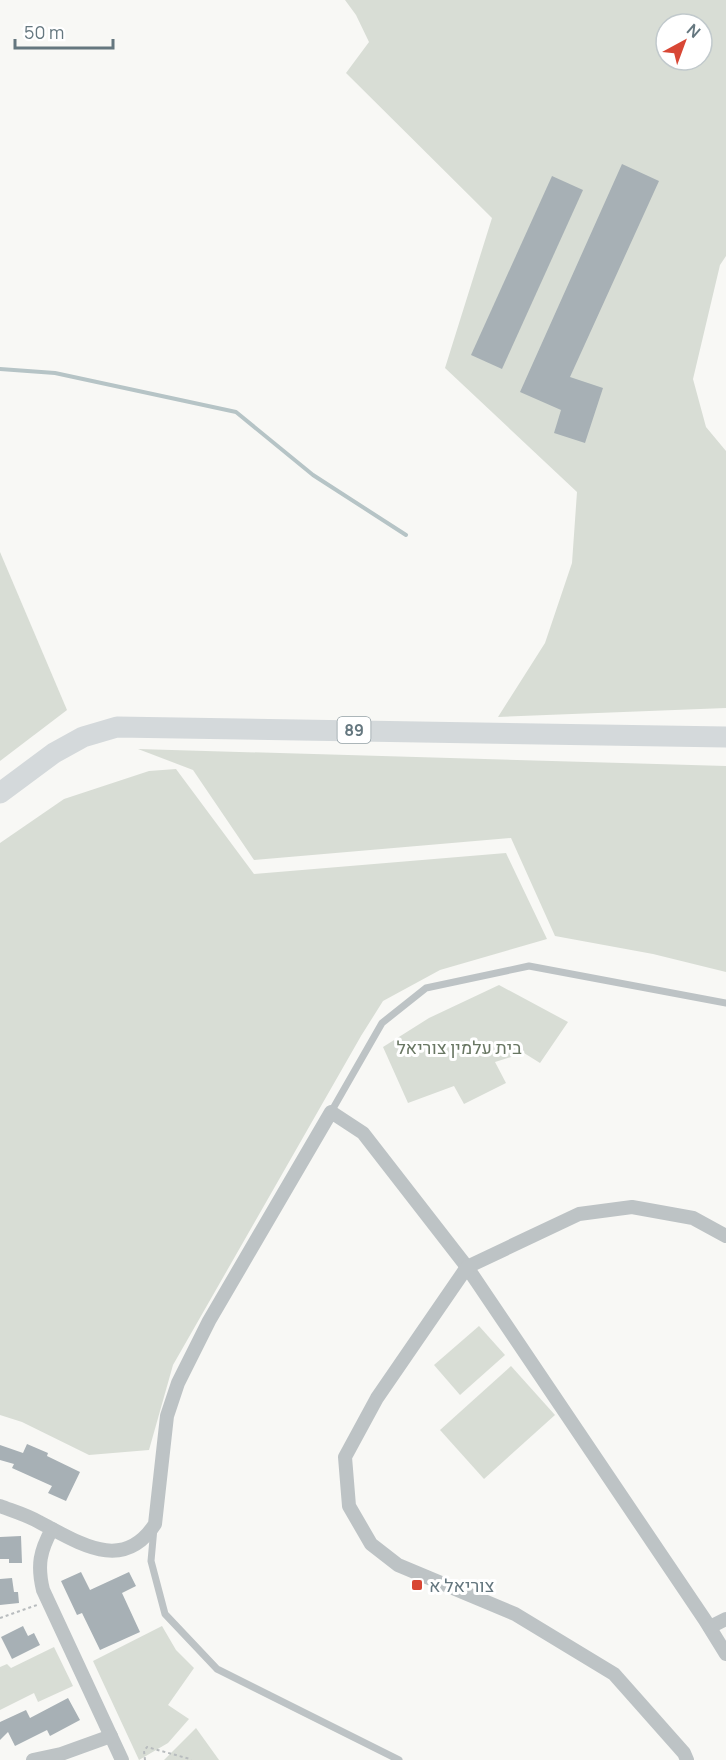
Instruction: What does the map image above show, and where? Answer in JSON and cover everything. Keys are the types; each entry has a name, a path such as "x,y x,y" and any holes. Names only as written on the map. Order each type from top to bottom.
{"highway":[{"name":"89","path":"0,793 54,753 82,737 117,727 726,737"}],"street":[{"path":"0,1506 28,1516 79,1544 94,1549 111,1551 127,1548 139,1543 149,1534 155,1524 167,1416 178,1383 209,1321 331,1112 363,1133 467,1267 726,1654"},
{"path":"687,1760 684,1753 614,1674 515,1614 398,1565 371,1544 349,1506 345,1457 377,1398 467,1267 579,1214 632,1207 693,1218 726,1236"},
{"path":"52,1529 44,1545 39,1565 43,1590 122,1760"},
{"path":"710,1627 726,1618"},
{"path":"33,1760 61,1754 111,1736"}],"lane":[{"path":"331,1112 382,1023 426,988 529,966 726,1003"},
{"path":"155,1524 152,1561 165,1614 217,1669 399,1760"}],"path":[{"path":"0,1618 48,1600"},
{"path":"145,1760 144,1751 147,1747 191,1760"}],"green space":[{"path":"345,0 726,0 726,256 720,265 693,379 706,427 726,451 726,708 498,717 545,643 572,563 577,492 445,368 492,218 346,73 369,42 356,15"},
{"path":"0,552 67,710 0,761"},
{"path":"138,749 726,766 726,972 653,954 555,936 511,838 254,860 193,770"},
{"path":"176,769 254,874 506,853 547,939 440,970 383,1001 173,1365 149,1450 89,1455 22,1422 0,1415 0,843 64,799 149,771"},
{"name":"בית עלמין צוריאל","path":"499,985 568,1022 540,1063 524,1053 495,1062 506,1083 464,1104 454,1086 408,1103 383,1047 429,1018"},
{"path":"479,1326 505,1355 460,1395 434,1365"},
{"path":"511,1366 555,1415 484,1479 440,1430"},
{"path":"162,1626 176,1650 194,1668 168,1705 189,1719 168,1743 139,1760 93,1661"},
{"path":"54,1647 73,1686 38,1702 34,1693 0,1710 0,1667 7,1664 11,1668"},
{"path":"196,1728 219,1760 164,1760"}],"building":[{"path":"622,164 659,181 570,377 603,388 585,443 554,433 561,410 520,392"},
{"path":"552,176 583,190 502,369 471,355"},
{"path":"27,1444 48,1453 47,1456 80,1472 66,1501 48,1493 52,1486 12,1468 14,1464 0,1460 0,1445 23,1453"},
{"path":"21,1536 22,1563 9,1563 9,1559 0,1559 0,1537"},
{"path":"81,1572 90,1590 129,1572 136,1586 122,1593 140,1632 100,1650 82,1613 77,1615 61,1581"},
{"path":"12,1578 14,1592 18,1592 19,1603 0,1605 0,1579"},
{"path":"23,1626 28,1636 34,1633 40,1645 12,1659 1,1637"},
{"path":"68,1698 80,1720 50,1736 47,1730 15,1746 8,1732 0,1740 0,1722 26,1710 30,1718"}],"waterway":[{"path":"0,369 55,373 236,412 313,475 406,535"}],"place":[{"name":"צוריאל א","path":"417,1585"}]}
